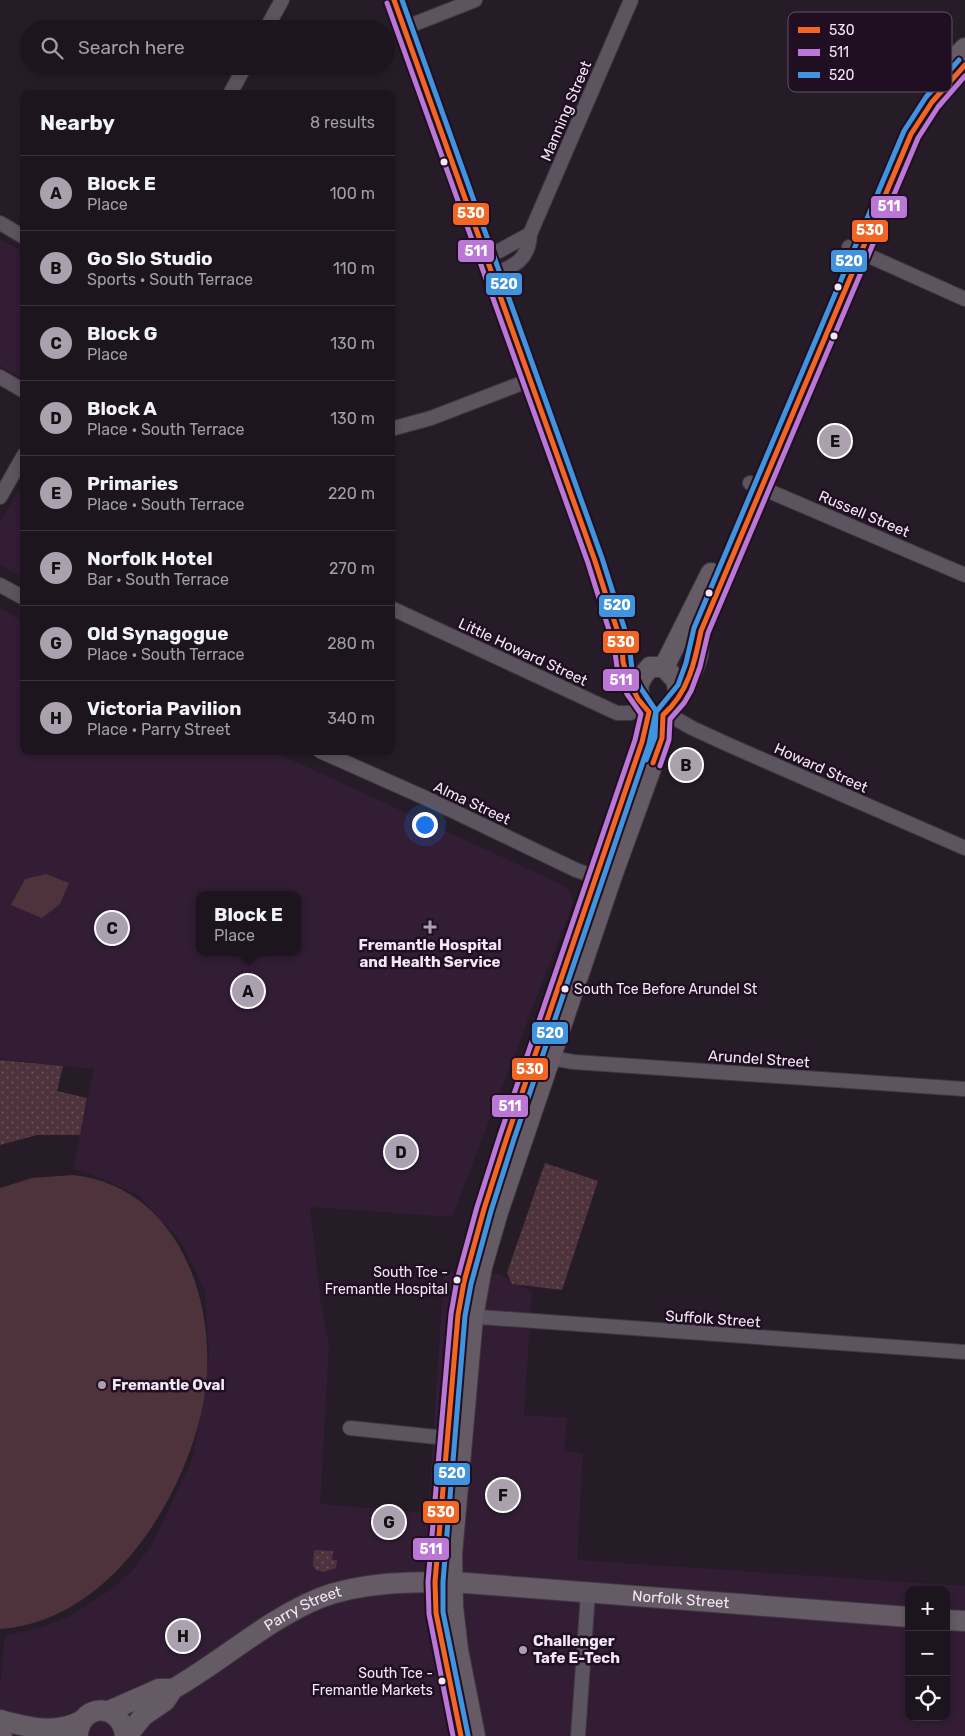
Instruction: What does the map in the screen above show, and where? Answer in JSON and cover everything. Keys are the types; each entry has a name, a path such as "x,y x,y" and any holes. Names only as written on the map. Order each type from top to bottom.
{"street":[{"path":"271,20 282,0"},
{"path":"394,0 493,275 622,645 620,656 632,687 653,710"},
{"path":"404,28 475,0"},
{"name":"Manning Street","path":"493,275 514,266 524,256 530,246 530,234 631,0"},
{"path":"952,63 965,48"},
{"path":"952,80 965,65"},
{"path":"232,90 240,75"},
{"path":"653,710 679,695 694,667 701,631 756,485 855,250 905,120 926,92"},
{"path":"855,250 911,134 941,92"},
{"path":"0,223 20,235"},
{"path":"485,256 500,252 530,234"},
{"path":"855,250 965,299"},
{"path":"0,377 20,389"},
{"path":"395,428 431,418 530,380"},
{"path":"0,498 20,462"},
{"path":"460,1736 436,1613 444,1582 466,1316 464,1282 486,1200 603,880 662,740 653,710 639,684 657,667 704,590 756,485"},
{"name":"Russell Street","path":"756,485 965,575"},
{"path":"0,585 20,596"},
{"name":"Little Howard Street","path":"395,610 617,713 653,710"},
{"path":"622,645 676,680 679,695"},
{"name":"Howard Street","path":"653,710 965,848"},
{"name":"Alma Street","path":"329,755 430,800 576,870 603,880"},
{"path":"466,1316 498,1212 551,1058 603,880"},
{"name":"Arundel Street","path":"551,1058 574,1062 965,1089"},
{"name":"Suffolk Street","path":"466,1316 965,1352"},
{"path":"350,1428 456,1439"},
{"path":"444,1582 474,1736"},
{"name":"Norfolk Street","path":"444,1582 905,1617"},
{"name":"Parry Street","path":"126,1736 143,1716 165,1701 173,1689 295,1610 321,1598 386,1584 444,1582"},
{"path":"578,1736 588,1593"},
{"path":"950,1620 965,1621"},
{"name":"Parry Street","path":"79,1729 89,1713 98,1710 109,1711 159,1689 173,1689"},
{"path":"109,1711 118,1717 124,1726 126,1736"},
{"path":"0,1720 35,1729 79,1729"}],"shaded area":[{"path":"0,239 20,250 20,377 0,366"},
{"path":"20,489 20,576 0,565 0,522"},
{"path":"0,608 20,619 20,755 281,755 565,886 571,894 573,903 452,1217 310,1207 321,1304 329,1346 320,1504 428,1513 444,1273 499,1274 532,1291 524,1415 567,1418 564,1452 583,1453 577,1560 965,1586 965,1736 0,1736 0,1686 5,1636 38,1628 67,1618 112,1589 133,1570 153,1543 193,1457 209,1357 205,1292 182,1243 138,1195 91,1174 73,1169 94,1069 0,1059"},
{"path":"46,874 69,883 60,904 42,918 11,905 25,879"},
{"path":"0,1060 63,1066 57,1091 87,1098 80,1135 37,1135 0,1145"},
{"path":"545,1163 598,1181 562,1290 512,1284 507,1273"},
{"name":"Fremantle Oval","path":"73,1175 112,1185 143,1204 169,1231 188,1263 200,1299 206,1338 207,1377 201,1414 190,1450 175,1486 156,1521 132,1554 104,1582 73,1606 38,1622 0,1629 0,1188 32,1178"},
{"path":"314,1550 333,1551 332,1560 337,1560 336,1568 324,1572 316,1570 313,1566"}],"transit line":[{"name":"530","path":"394,0 595,561 622,645 623,662 629,681 638,699 649,712 642,742 507,1137 484,1209 464,1282 458,1315 435,1582 436,1613 461,1736"},
{"name":"520","path":"402,0 602,558 629,643 632,669 640,687 656,711 649,744 491,1211 471,1284 465,1316 443,1582 443,1612 468,1735"},
{"name":"511","path":"387,3 393,20"},
{"name":"511","path":"395,25 588,563 614,646 618,674 627,694 641,714 635,740 500,1135 477,1207 457,1280 451,1314 428,1582 429,1614 453,1736"},
{"name":"520","path":"952,68 959,60"},
{"name":"530","path":"952,80 965,65"},
{"name":"511","path":"952,91 965,76"},
{"name":"520","path":"646,760 655,737 656,712 678,685 686,663 694,628 904,131 930,92"},
{"name":"530","path":"653,763 662,738 663,715 679,697 689,676 701,631 911,134 941,92"},
{"name":"511","path":"660,766 669,740 670,719 684,703 691,691 700,667 708,633 918,138 938,107 951,92"}],"place":[{"name":"Primaries","path":"835,441"},
{"name":"Go Slo Studio","path":"686,765"},
{"name":"Fremantle Hospital and Health Service","path":"430,927"},
{"name":"Block G","path":"112,928"},
{"name":"South Tce Before Arundel St","path":"565,989"},
{"name":"Block E","path":"248,991"},
{"name":"Block A","path":"401,1152"},
{"name":"South Tce - Fremantle Hospital","path":"457,1280"},
{"name":"Fremantle Oval","path":"102,1385"},
{"name":"Norfolk Hotel","path":"503,1495"},
{"name":"Old Synagogue","path":"389,1522"},
{"name":"Victoria Pavilion","path":"183,1636"},
{"name":"Challenger Tafe E-Tech","path":"523,1650"},
{"name":"South Tce - Fremantle Markets","path":"442,1681"}]}
